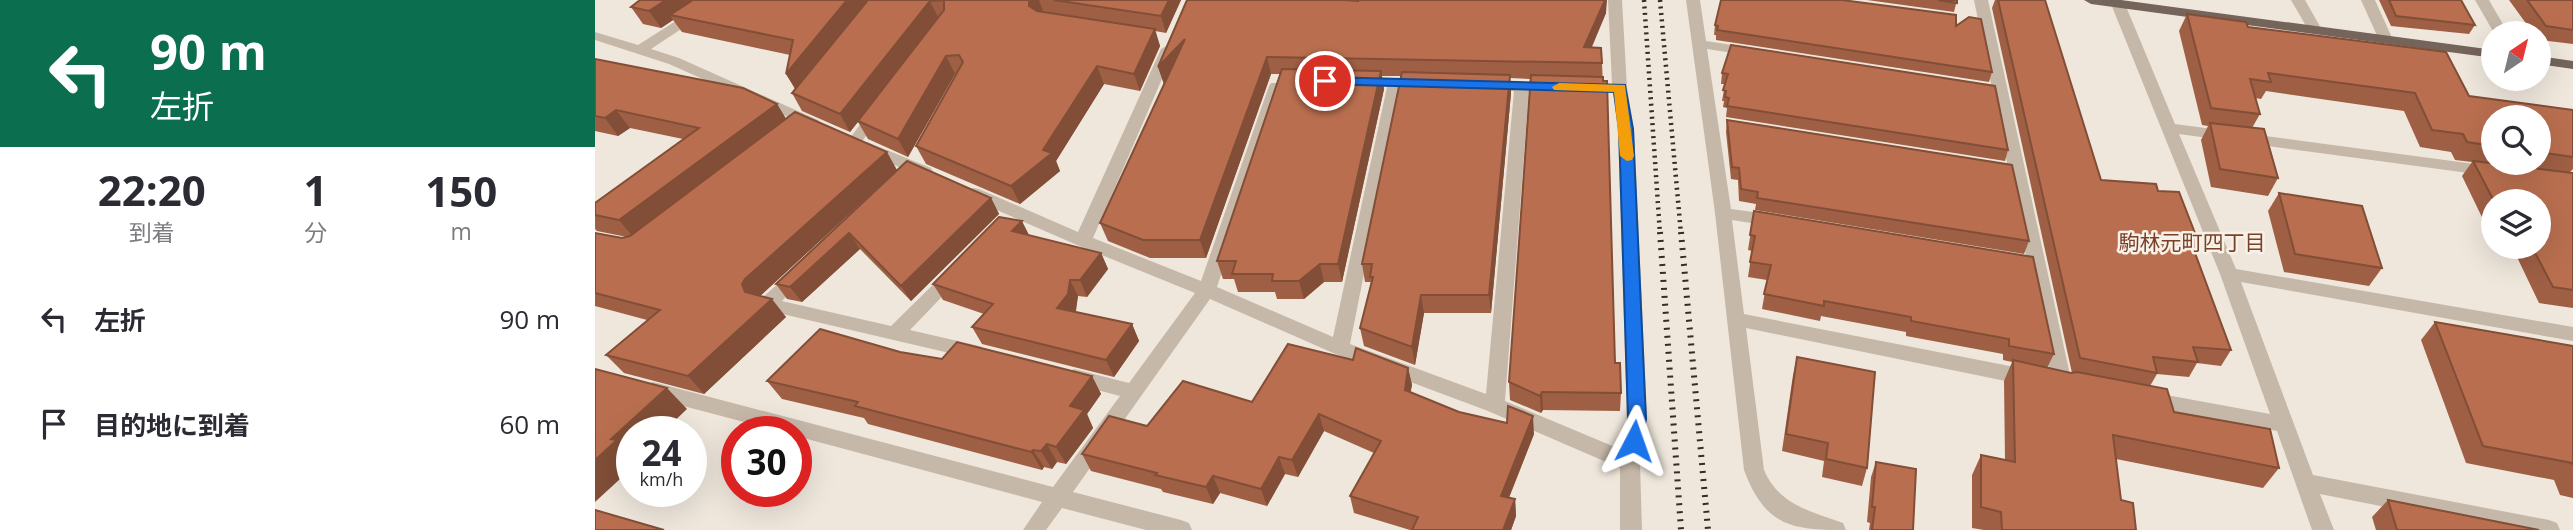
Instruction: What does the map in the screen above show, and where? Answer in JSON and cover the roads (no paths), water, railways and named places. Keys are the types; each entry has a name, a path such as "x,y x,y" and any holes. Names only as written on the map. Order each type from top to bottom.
{"main road":[{"path":"2091,0 2481,52"},
{"path":"2551,62 2573,65"}],"street":[{"path":"641,49 719,0"},
{"path":"1615,0 1620,88 1626,129 1637,419 1630,463 1631,530"},
{"path":"1693,0 1717,123 1723,213 1754,470 1766,499 1780,509 1826,529"},
{"path":"1735,319 2068,385 2029,263 1979,22 1981,0"},
{"path":"2298,0 2315,30"},
{"path":"2368,0 2386,40"},
{"path":"2482,0 2494,21"},
{"path":"2118,4 2229,274 2323,530"},
{"path":"595,36 641,49 793,108 806,119 938,178"},
{"path":"1083,242 1169,37"},
{"path":"1700,44 1768,55"},
{"path":"1034,530 1207,290 1279,79 1291,80"},
{"path":"1343,81 1433,84"},
{"path":"1340,348 1395,83"},
{"path":"1471,86 1620,88"},
{"path":"1495,405 1522,87"},
{"path":"842,136 888,98"},
{"path":"785,135 806,119"},
{"path":"2168,128 2481,170"},
{"path":"964,189 1010,216 1207,290 1340,348 1495,405 1630,463"},
{"path":"1723,213 1791,224"},
{"path":"816,258 767,304 896,332 989,356"},
{"path":"896,332 969,258"},
{"path":"2229,274 2573,334"},
{"path":"1055,372 1135,392"},
{"path":"635,385 1181,530"},
{"path":"2127,396 2282,424"},
{"path":"2304,482 2549,530"}],"railway":[{"path":"1644,0 1660,234"},
{"path":"1660,0 1681,234"},
{"path":"1660,232 1681,530"},
{"path":"1681,232 1708,530"}],"district":[{"name":"駒林元町四丁目","path":"2192,243"}]}
